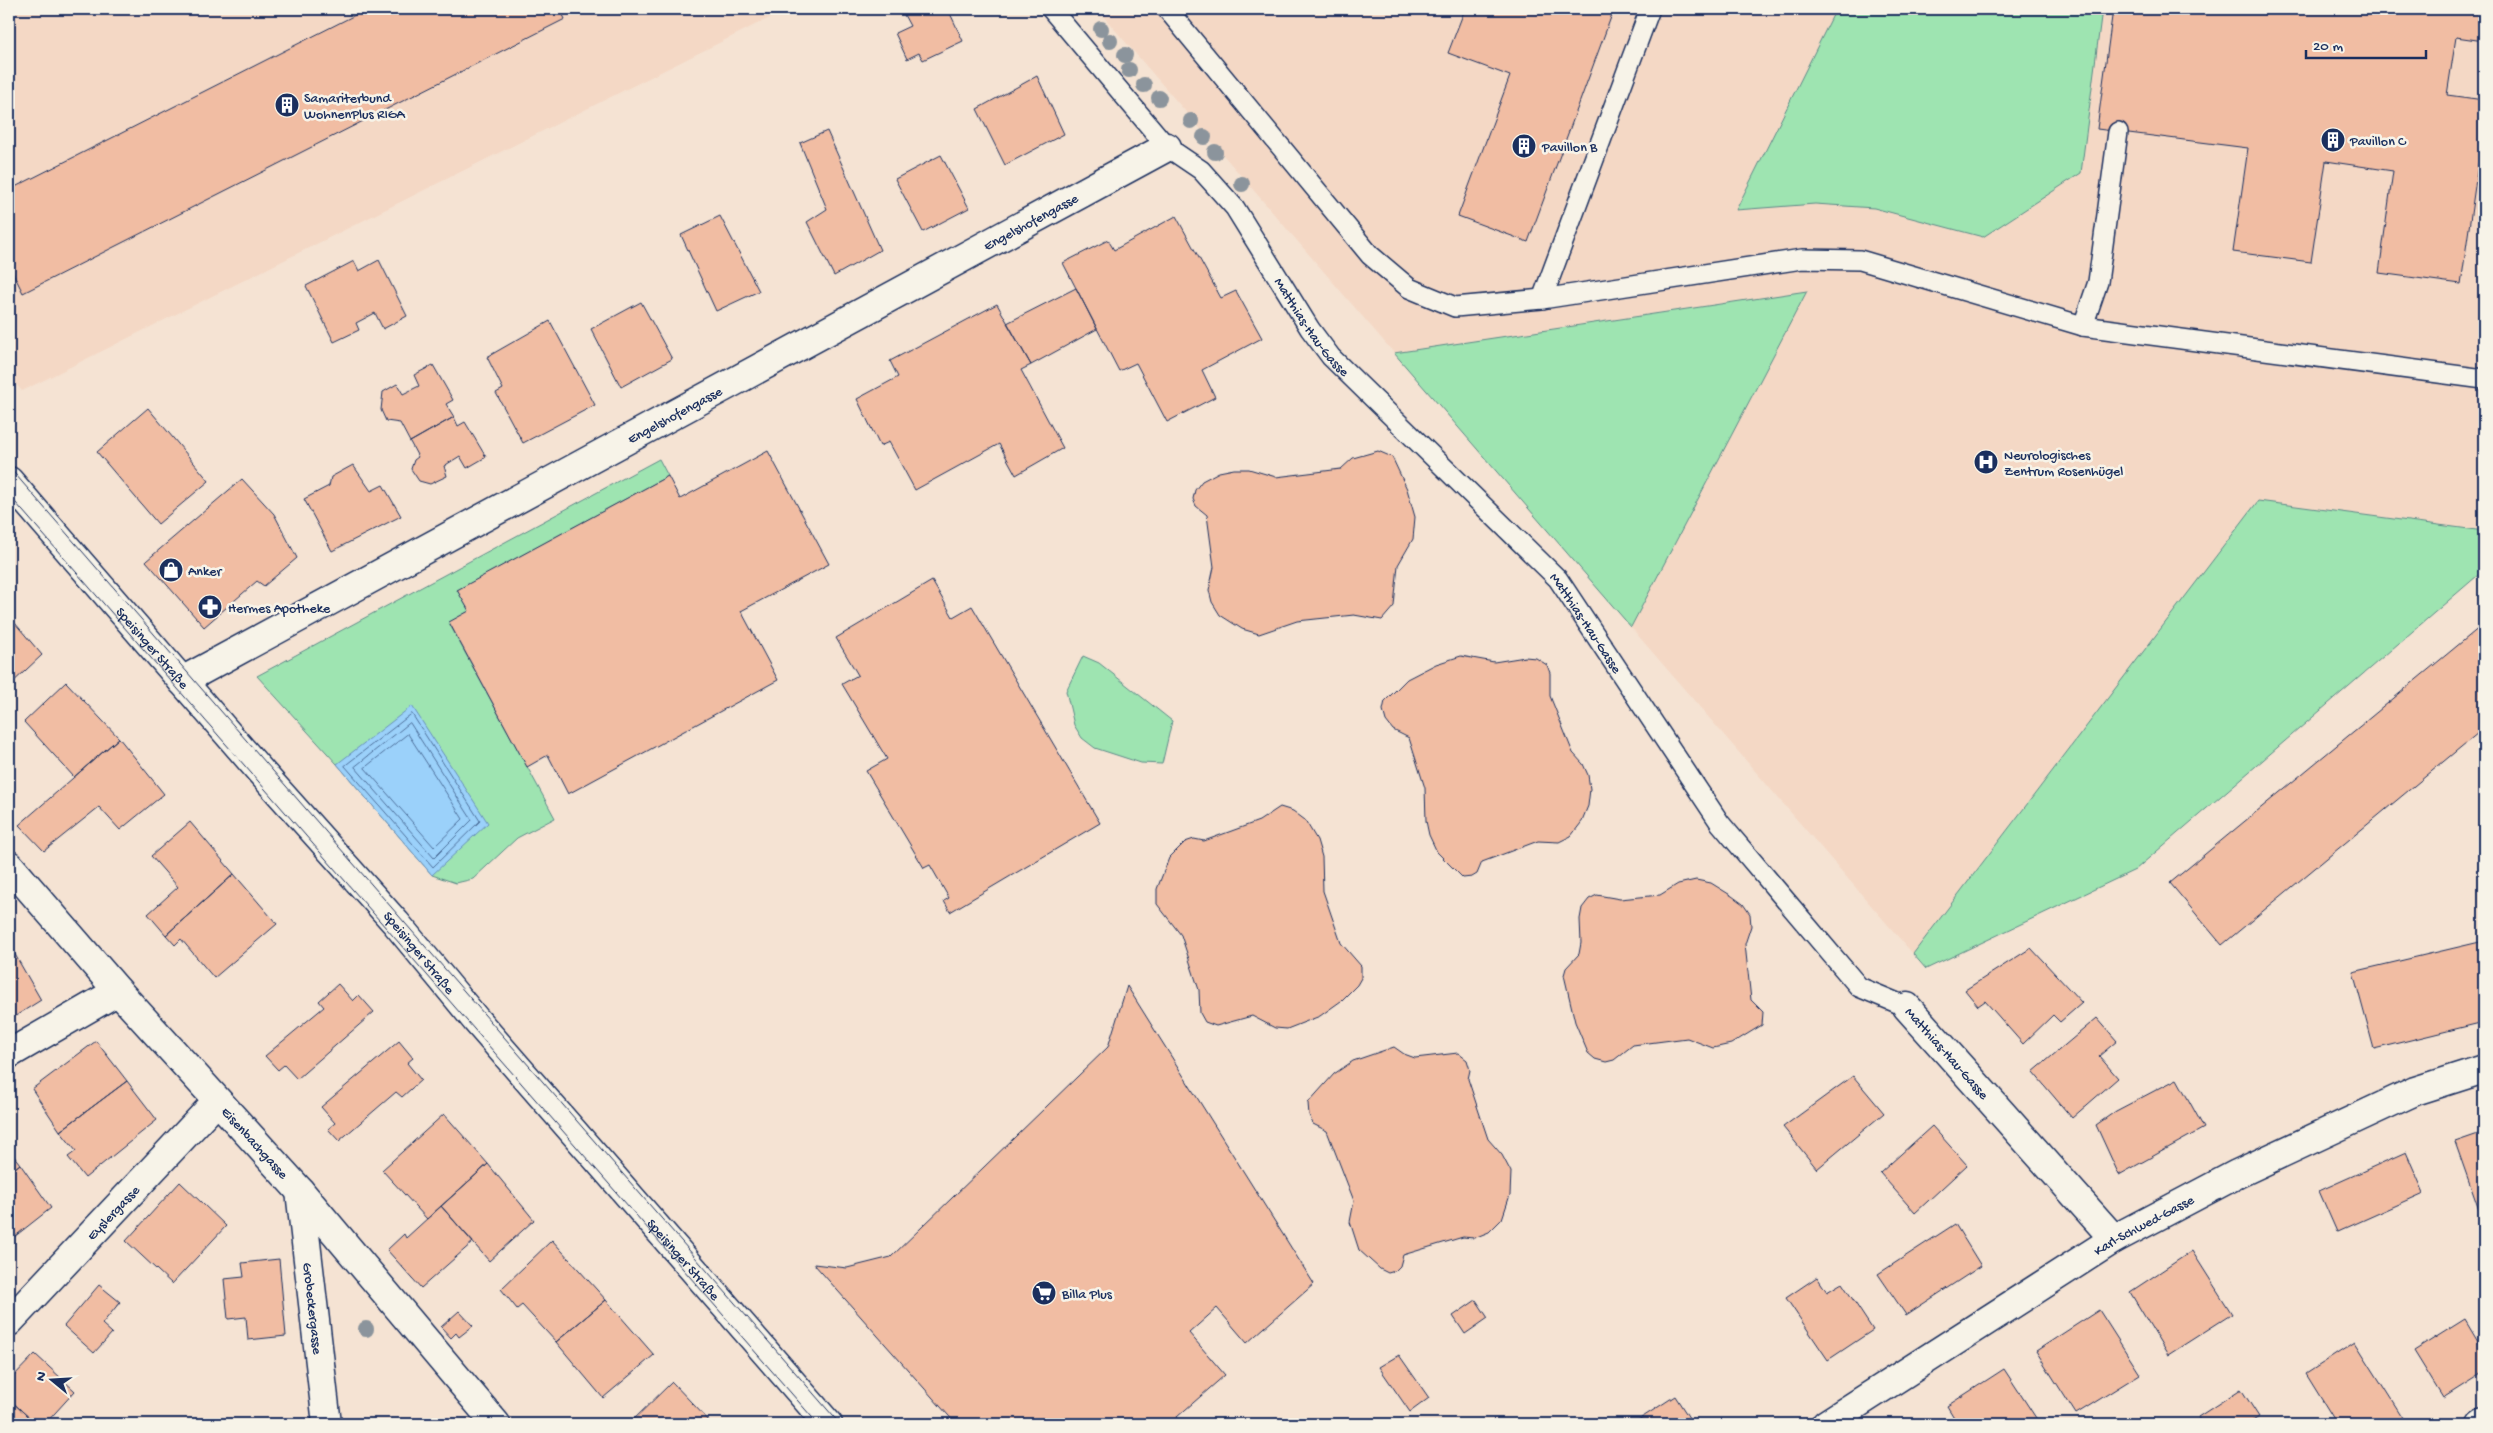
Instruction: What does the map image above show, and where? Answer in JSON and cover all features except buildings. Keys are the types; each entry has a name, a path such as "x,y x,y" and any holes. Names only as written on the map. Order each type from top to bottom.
{"street":[{"name":"Engelshofengasse","path":"182,681 1167,147"},
{"name":"Speisinger Straße","path":"9,481 182,681 396,923 476,1020 828,1424"},
{"name":"Eisenbachgasse","path":"9,865 118,991 300,1191 496,1424"},
{"path":"9,1054 118,991"},
{"name":"Matthias-Hau-Gasse","path":"1907,1007 2114,1239"},
{"name":"Karl-Schwed-Gasse","path":"1826,1424 2114,1239 2237,1174 2415,1092 2484,1068"},
{"name":"Eyslergasse","path":"9,1322 217,1101"},
{"name":"Grobeckergasse","path":"300,1191 327,1424"}],"lane":[{"name":"Matthias-Hau-Gasse","path":"1052,9 1167,147 1201,170 1235,208 1310,330 1331,357 1558,579 1720,824 1835,959 1859,987 1907,1007"},
{"path":"1167,9 1370,255 1409,288 1455,307 1542,298 1802,259 1860,260 2082,326 2484,379"},
{"path":"1542,298 1650,9"},
{"path":"2082,326 2098,282 2118,132"}],"shaded area":[{"path":"9,9 787,9 22,391 9,376"},
{"name":"Neurologisches Zentrum Rosenhügel","path":"1097,9 2484,9 2484,570 2135,870 1926,969"}],"green space":[{"path":"1836,9 2102,9 2081,173 1983,237 1874,208 1815,204 1736,210"},
{"path":"1807,291 1631,627 1394,353"},
{"path":"659,459 668,476 458,590 469,611 449,623 555,818 517,838 473,879 456,883 432,875 337,764 257,676"},
{"path":"2258,501 2484,531 2484,570 2135,870 1926,969 1913,954"},
{"path":"1083,656 1099,663 1172,721 1162,764 1141,763 1095,748 1082,738 1074,725 1066,691"}],"water":[{"path":"412,706 488,823 432,875 337,764"}],"tram line":[{"path":"9,467 840,1424"},
{"path":"9,495 818,1424"}],"place":[{"name":"Samariterbund WohnenPlus RIGA","path":"287,105"},
{"name":"Pavillon C","path":"2333,140"},
{"name":"Pavillon B","path":"1524,146"},
{"name":"Neurologisches Zentrum Rosenhügel","path":"1986,462"},
{"name":"Anker","path":"171,570"},
{"name":"Hermes Apotheke","path":"210,607"},
{"name":"Billa Plus","path":"1044,1293"}]}
